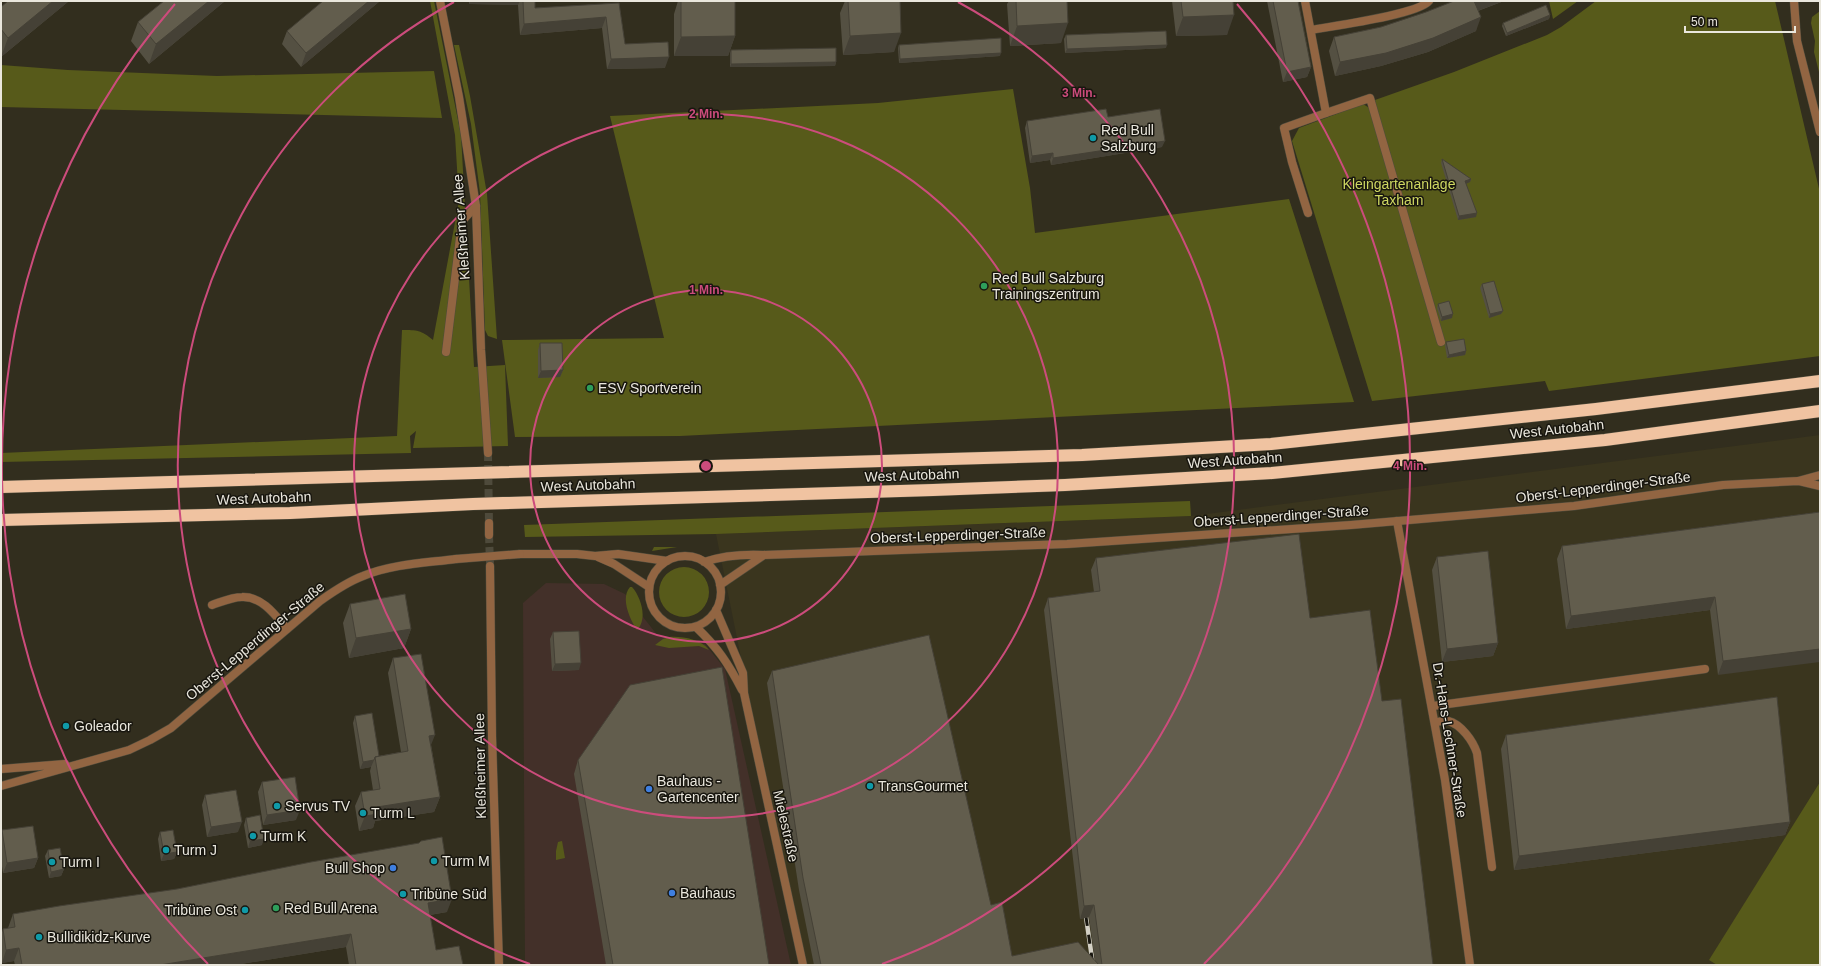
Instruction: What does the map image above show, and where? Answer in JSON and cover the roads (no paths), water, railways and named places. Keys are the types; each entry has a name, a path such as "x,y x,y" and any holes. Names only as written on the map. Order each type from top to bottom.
{"highway":[{"name":"West Autobahn","path":"1,487 1082,455 1271,444 1596,409 1820,381"},
{"name":"West Autobahn","path":"1,520 290,513 473,504 1065,485 1264,473 1605,440 1820,411"}],"street":[{"name":"Kleßheimer Allee","path":"440,1 460,97 476,206 481,350 488,453"},
{"path":"1305,1 1326,113"},
{"path":"1311,30 1406,11 1423,6 1429,1"},
{"path":"1794,1 1797,41 1820,132"},
{"path":"1308,213 1292,162 1284,128 1370,98 1441,342"},
{"path":"446,352 462,221 476,206"},
{"name":"Oberst-Lepperdinger-Straße","path":"1,786 129,750 150,740 171,728 320,600 343,585 363,575 392,568 456,559 520,554 595,556 618,554 667,561 676,557 686,556 696,558 704,562 720,556 739,554 1067,544 1314,528 1574,506 1723,485 1798,481 1820,475"},
{"name":"Oberst-Lepperdinger-Straße","path":"1798,481 1820,486"},
{"name":"Dr.-Hans-Lechner-Straße","path":"1398,521 1436,722 1470,965"},
{"path":"489,523 489,535"},
{"path":"720,585 764,554"},
{"name":"Oberst-Lepperdinger-Straße","path":"595,556 614,564 649,587"},
{"path":"667,561 655,572 649,587 651,605 656,614 662,620 678,628 696,627 711,617 720,602 720,585 717,576 704,562"},
{"name":"Kleßheimer Allee","path":"490,566 492,736 498,965"},
{"path":"212,605 235,598 249,598 268,607 287,629"},
{"name":"Mielestraße","path":"716,610 743,674 744,693 803,965"},
{"name":"Mielestraße","path":"696,627 714,644 727,661 744,693"},
{"path":"1433,706 1705,669"},
{"path":"1436,722 1448,721 1458,726 1474,745 1477,753 1492,867"},
{"name":"Oberst-Lepperdinger-Straße","path":"1,769 82,763"}],"tunnel":[{"path":"488,453 489,523"},
{"path":"489,535 490,564"}],"railway":[{"path":"1086,917 1093,965"}],"place":[{"name":"Red Bull Salzburg","path":"1093,138"},
{"name":"Red Bull Salzburg Trainingszentrum","path":"984,286"},
{"name":"ESV Sportverein","path":"590,388"},
{"name":"Goleador","path":"66,726"},
{"name":"TransGourmet","path":"870,786"},
{"name":"Bauhaus - Gartencenter","path":"649,789"},
{"name":"Servus TV","path":"277,806"},
{"name":"Turm L","path":"363,813"},
{"name":"Turm K","path":"253,836"},
{"name":"Turm J","path":"166,850"},
{"name":"Turm M","path":"434,861"},
{"name":"Turm I","path":"52,862"},
{"name":"Bull Shop","path":"393,868"},
{"name":"Bauhaus","path":"672,893"},
{"name":"Tribüne Süd","path":"403,894"},
{"name":"Red Bull Arena","path":"276,908"},
{"name":"Tribüne Ost","path":"245,910"},
{"name":"Bullidikidz-Kurve","path":"39,937"}],"park label":[{"name":"Kleingartenanlage Taxham","path":"1399,192"}]}
